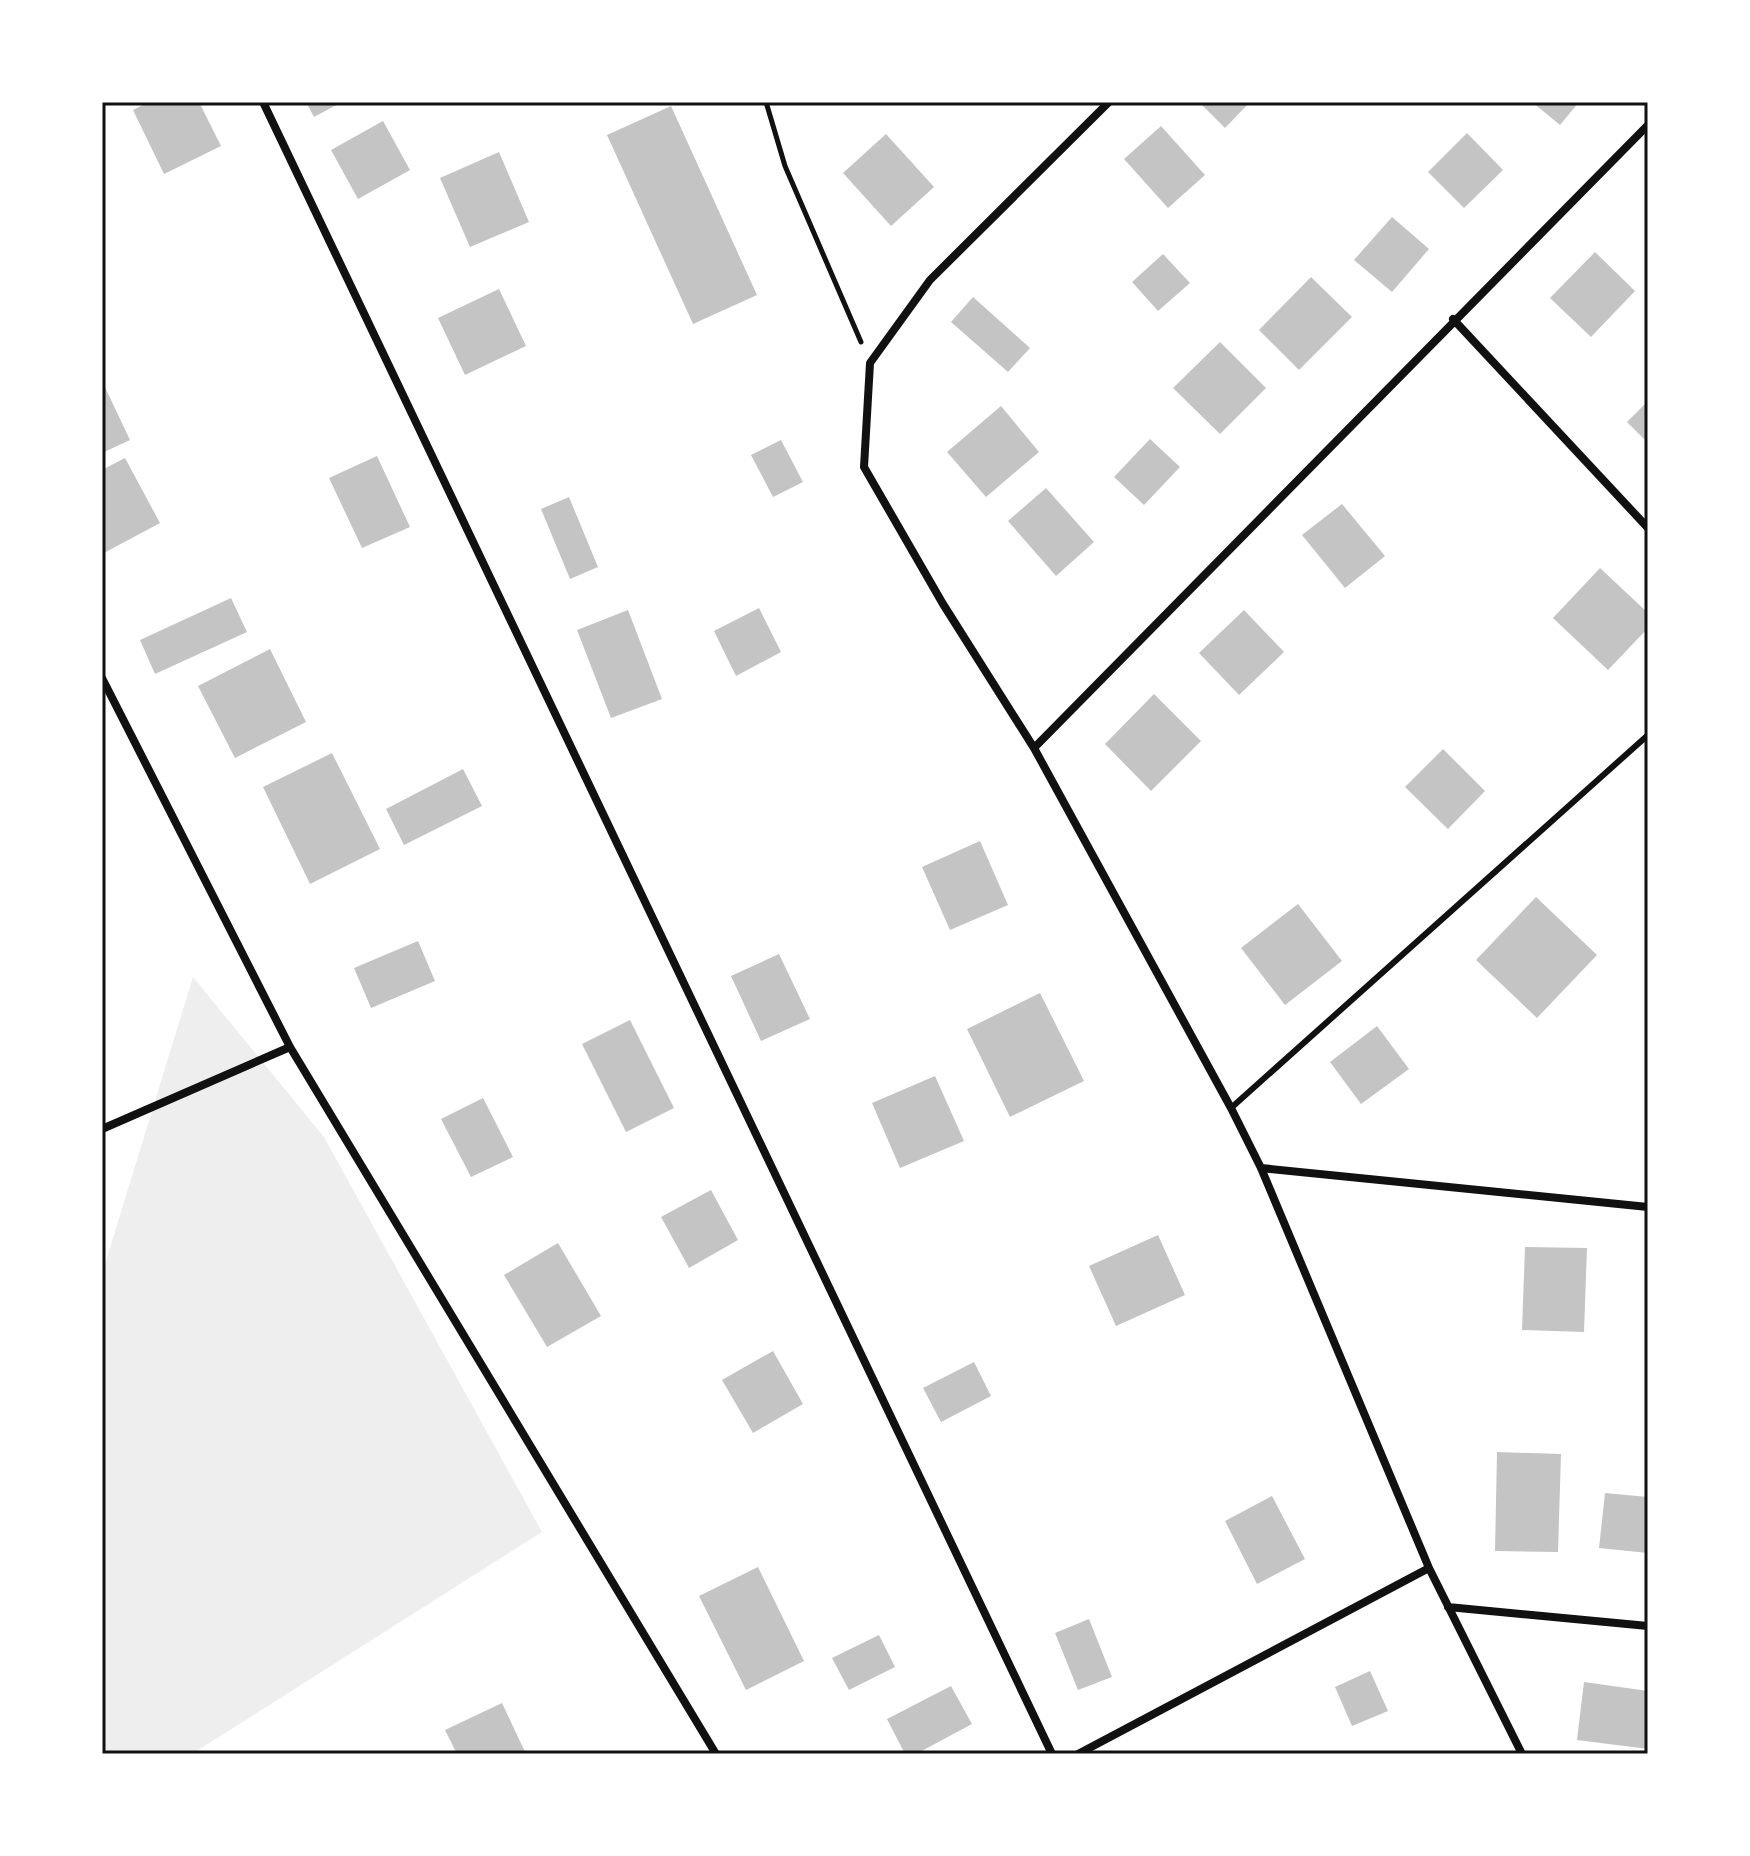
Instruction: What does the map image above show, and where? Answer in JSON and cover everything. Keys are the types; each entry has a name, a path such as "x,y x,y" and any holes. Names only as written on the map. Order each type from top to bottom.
{"street":[{"path":"263,102 1052,1754"},
{"path":"1109,102 930,280 870,363 864,467 943,604 1034,748 1231,1108 1261,1168 1429,1568 1522,1754"},
{"path":"1034,748 1453,319 1648,125"},
{"path":"1453,319 1648,528"},
{"path":"102,678 290,1047 716,1754"},
{"path":"102,1129 290,1047"},
{"path":"1261,1168 1648,1207"},
{"path":"1078,1754 1429,1568"},
{"path":"1448,1607 1648,1626"}],"lane":[{"path":"1231,1108 1648,735"}],"path":[{"path":"766,102 785,166 870,363"}],"shaded area":[{"path":"193,977 324,1137 542,1532 192,1754 102,1754 102,1274"}],"building":[{"path":"149,102 199,102 221,146 164,174 133,110"},
{"path":"306,102 342,102 314,117"},
{"path":"1199,102 1250,102 1225,128"},
{"path":"1532,102 1579,102 1560,125"},
{"path":"671,106 757,295 693,324 607,135"},
{"path":"383,121 410,170 358,199 331,150"},
{"path":"1161,126 1205,175 1168,208 1124,159"},
{"path":"1467,133 1503,170 1464,208 1428,172"},
{"path":"886,134 934,187 891,226 843,173"},
{"path":"499,152 529,222 470,247 440,178"},
{"path":"1392,217 1429,249 1392,292 1354,260"},
{"path":"1595,252 1635,291 1591,337 1550,298"},
{"path":"1163,254 1190,283 1158,311 1132,282"},
{"path":"1311,277 1352,317 1299,370 1259,330"},
{"path":"499,289 526,346 465,375 438,318"},
{"path":"973,297 1030,348 1008,372 951,322"},
{"path":"1220,342 1266,388 1220,434 1173,388"},
{"path":"102,381 130,440 102,453"},
{"path":"1648,401 1648,443 1627,422"},
{"path":"1001,406 1039,452 986,497 947,452"},
{"path":"1150,439 1180,467 1144,505 1114,477"},
{"path":"781,440 803,482 773,497 751,455"},
{"path":"377,456 410,527 362,548 329,478"},
{"path":"125,458 160,523 102,554 102,470"},
{"path":"1046,488 1094,542 1056,576 1008,521"},
{"path":"569,497 598,567 570,579 541,509"},
{"path":"1342,504 1385,556 1345,588 1302,535"},
{"path":"1600,568 1648,613 1648,628 1608,670 1553,618"},
{"path":"231,598 247,632 155,674 140,640"},
{"path":"759,608 781,652 736,676 714,631"},
{"path":"628,610 662,699 611,718 577,630"},
{"path":"1244,610 1284,652 1239,695 1199,653"},
{"path":"270,649 306,722 235,758 198,686"},
{"path":"1154,694 1201,741 1151,791 1105,744"},
{"path":"1443,749 1485,791 1448,829 1405,787"},
{"path":"332,753 380,849 310,884 263,787"},
{"path":"463,769 482,806 404,845 386,809"},
{"path":"980,841 1008,905 950,930 922,867"},
{"path":"1536,897 1597,955 1537,1018 1476,960"},
{"path":"1298,904 1342,961 1285,1005 1241,948"},
{"path":"418,941 435,981 371,1008 354,968"},
{"path":"779,954 810,1019 761,1041 731,976"},
{"path":"1040,993 1084,1081 1010,1117 967,1029"},
{"path":"630,1020 674,1108 626,1132 582,1044"},
{"path":"1377,1026 1409,1069 1361,1104 1330,1062"},
{"path":"935,1076 964,1141 900,1168 872,1103"},
{"path":"483,1098 513,1157 471,1177 441,1119"},
{"path":"711,1190 738,1240 689,1268 661,1217"},
{"path":"1158,1235 1185,1295 1116,1326 1089,1266"},
{"path":"558,1243 601,1316 547,1347 504,1275"},
{"path":"1525,1247 1587,1248 1584,1332 1522,1330"},
{"path":"773,1351 803,1404 753,1433 722,1380"},
{"path":"974,1362 991,1396 941,1422 923,1388"},
{"path":"1497,1452 1561,1454 1558,1552 1495,1551"},
{"path":"1605,1493 1648,1497 1648,1553 1599,1548"},
{"path":"1272,1496 1305,1559 1257,1584 1225,1521"},
{"path":"758,1567 804,1661 746,1690 699,1596"},
{"path":"1089,1619 1112,1677 1078,1690 1055,1633"},
{"path":"879,1635 895,1667 849,1690 832,1658"},
{"path":"1370,1671 1388,1711 1352,1726 1335,1687"},
{"path":"1584,1682 1648,1691 1648,1749 1577,1740"},
{"path":"951,1686 972,1724 916,1754 905,1754 887,1719"},
{"path":"502,1703 526,1754 457,1754 445,1730"}]}
